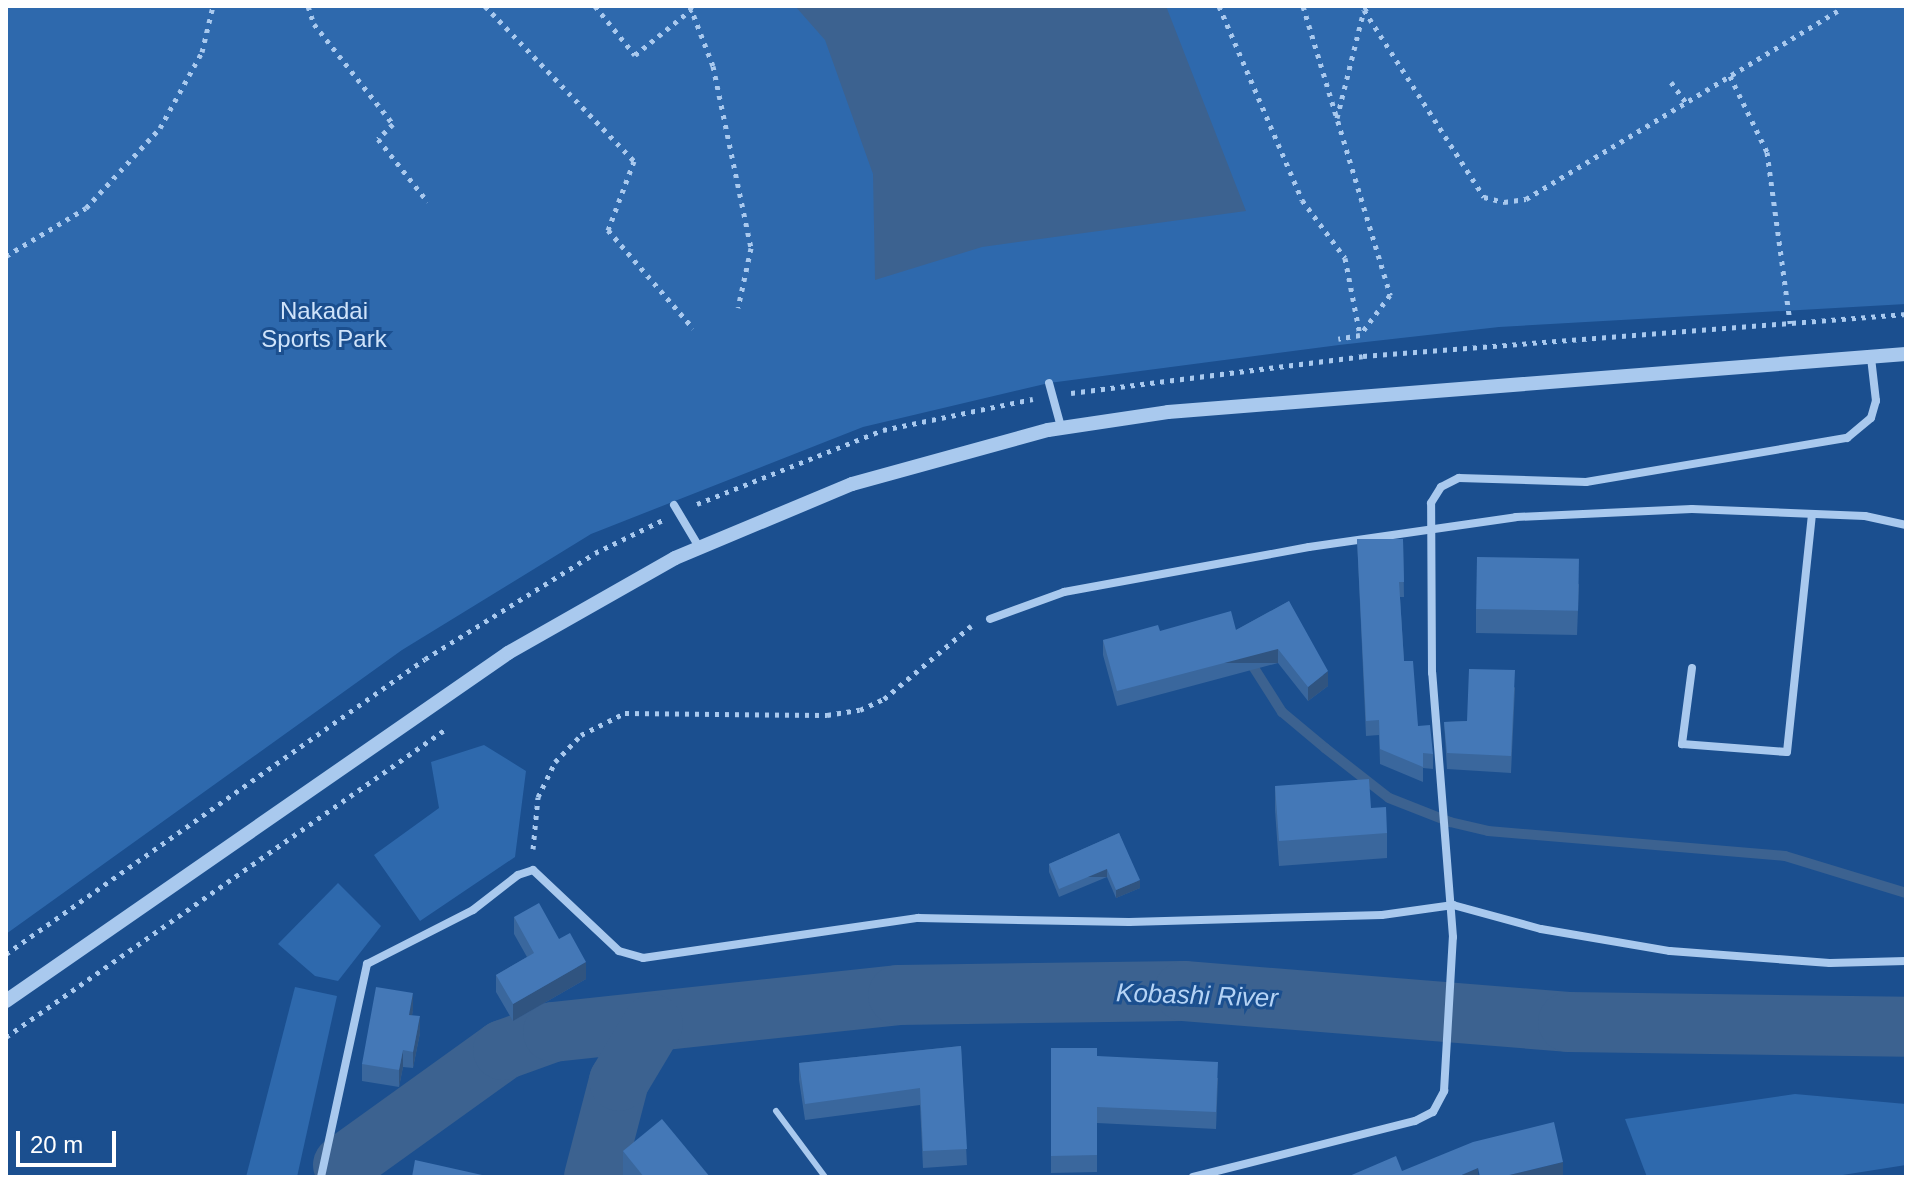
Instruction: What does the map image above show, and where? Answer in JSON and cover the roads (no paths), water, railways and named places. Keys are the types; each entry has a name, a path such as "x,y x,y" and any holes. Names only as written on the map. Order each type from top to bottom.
{"street":[{"path":"6,1001 508,653 699,547 852,484 1061,427 1168,412 1906,354"},
{"path":"1193,1177 1415,1121 1433,1112 1449,1065 1453,937 1453,905 1432,673 1431,503 1441,487 1459,478 1586,482 1847,438 1871,418 1876,401 1871,358"},
{"path":"1049,383 1061,427"},
{"path":"674,505 699,547"},
{"path":"990,619 1064,592 1309,547 1516,517 1692,509 1812,514 1906,525"},
{"path":"1692,668 1682,744 1787,752 1812,514"},
{"path":"321,1177 367,964 473,910 518,875 533,870 619,951 643,958 918,918 1129,922 1382,915 1453,905 1541,929 1670,951 1830,963 1906,961"}],"lane":[{"path":"776,1111 825,1177"}],"waterway":[{"path":"1249,660 1282,712 1325,748 1389,798 1450,822 1488,831 1785,856 1906,893"},
{"name":"Kobashi River","path":"343,1165 503,1050 553,1032 898,995 1184,991 1568,1022 1906,1027"},
{"name":"Kobashi River","path":"594,1177 619,1081 653,1024"}],"park label":[{"name":"Nakadai Sports Park","path":"324,325"}]}
